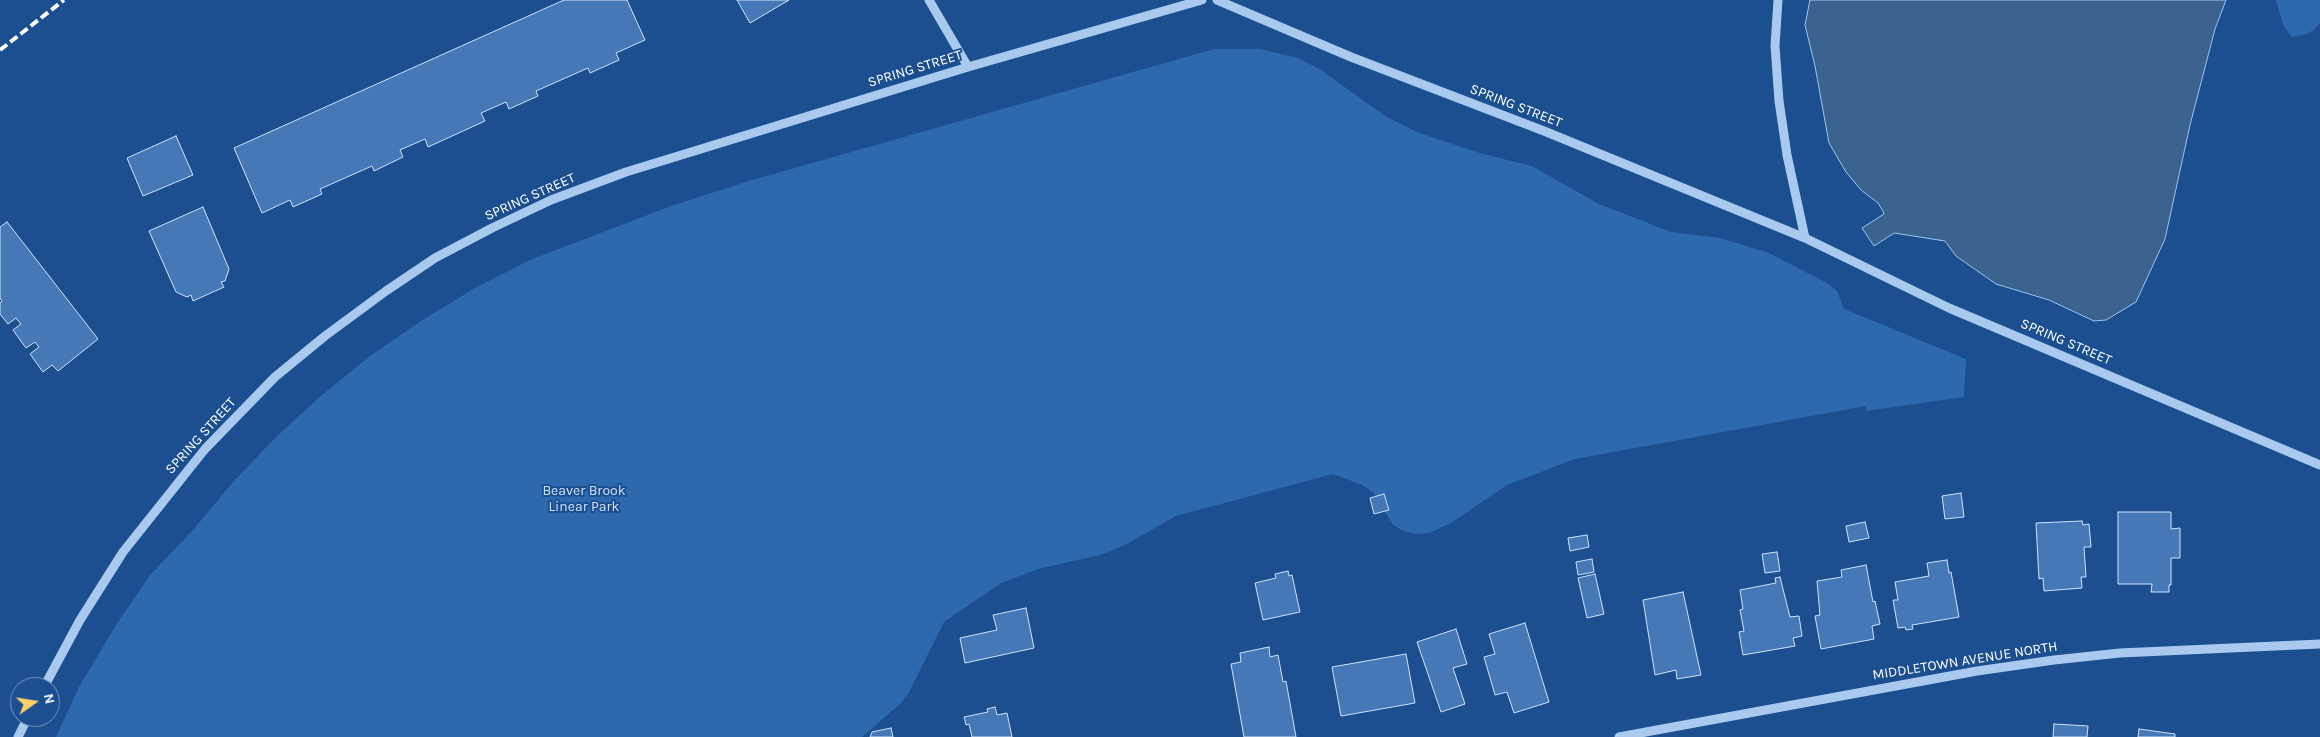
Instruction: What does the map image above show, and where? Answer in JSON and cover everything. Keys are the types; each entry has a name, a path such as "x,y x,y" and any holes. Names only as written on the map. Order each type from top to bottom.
{"street":[{"path":"929,0 968,67"},
{"name":"SPRING STREET","path":"49,677 80,620 123,552 205,449 275,377 386,290 435,258 492,228 560,197 626,172 968,67 1202,0"},
{"name":"SPRING STREET","path":"1217,0 1351,58 1544,131 1805,238 1949,308 2320,465"},
{"path":"1778,0 1775,46 1779,101 1787,155 1805,238"},
{"name":"MIDDLETOWN AVENUE NORTH","path":"1619,737 1977,671 2054,660 2120,653 2320,644"}],"green space":[{"path":"2276,0 2320,0 2320,23 2314,30 2304,35 2292,37 2284,27"},
{"name":"Beaver Brook Linear Park","path":"1214,49 1260,49 1298,58 1321,70 1385,116 1419,133 1483,154 1532,166 1599,204 1671,232 1720,238 1769,253 1827,283 1837,291 1844,309 1966,359 1964,397 1866,411 1866,406 1575,459 1507,485 1451,523 1429,533 1416,534 1404,531 1393,525 1373,492 1362,485 1333,474 1176,516 1123,546 1100,555 1038,569 1001,583 944,622 908,694 900,704 862,737 56,737 79,687 114,628 150,575 193,530 233,482 276,437 322,395 370,356 421,321 475,288 530,260 671,206 749,181"}],"shaded area":[{"path":"1810,0 2226,0 2215,29 2190,125 2165,239 2136,302 2106,320 2094,321 2049,300 1996,284 1956,256 1945,241 1894,233 1874,246 1862,228 1884,214 1878,203 1861,190 1846,172 1829,143 1815,66 1805,25"}],"building":[{"path":"564,0 627,0 645,40 616,53 619,60 590,73 588,68 536,91 538,96 509,109 506,102 481,113 485,121 428,147 425,139 400,150 403,157 374,171 372,166 320,189 322,194 293,207 290,200 262,213 234,148"},
{"path":"737,0 789,0 750,23"},
{"path":"176,136 193,175 143,196 127,158"},
{"path":"203,207 229,269 225,281 221,282 224,287 193,301 191,295 187,297 176,292 149,231"},
{"path":"7,222 98,339 58,371 52,365 43,372 30,354 39,347 35,342 26,348 13,330 21,324 16,318 8,324 0,314 0,303 2,301 0,298 0,227"},
{"path":"1961,493 1964,517 1945,519 1942,496"},
{"path":"1384,494 1389,510 1374,514 1370,498"},
{"path":"2118,512 2171,512 2171,529 2180,528 2180,558 2171,558 2171,585 2169,585 2169,592 2151,592 2152,584 2118,584"},
{"path":"2082,521 2083,525 2089,524 2091,547 2084,547 2086,577 2081,577 2082,588 2044,591 2043,578 2039,579 2036,523"},
{"path":"1865,522 1869,538 1849,542 1846,526"},
{"path":"1587,535 1589,547 1570,551 1568,538"},
{"path":"1777,552 1780,571 1765,573 1762,554"},
{"path":"1592,559 1594,572 1578,575 1576,562"},
{"path":"1947,560 1959,617 1912,625 1913,629 1898,628 1893,600 1898,600 1895,582 1929,576 1927,563"},
{"path":"1866,565 1873,602 1875,601 1880,624 1872,626 1874,639 1821,649 1815,616 1820,615 1817,581 1842,577 1841,570"},
{"path":"1288,571 1289,576 1292,575 1300,612 1263,620 1255,583 1276,578 1275,574"},
{"path":"1595,574 1604,614 1587,618 1578,578"},
{"path":"1780,577 1790,617 1799,616 1802,636 1793,638 1795,646 1743,655 1739,632 1744,631 1740,610 1743,609 1740,590 1776,583 1775,578"},
{"path":"1683,592 1701,675 1677,679 1676,670 1655,675 1643,600"},
{"path":"1026,608 1034,648 965,663 960,638 997,630 993,615"},
{"path":"1525,623 1549,702 1514,713 1507,692 1495,695 1484,657 1495,654 1489,634"},
{"path":"1456,629 1467,664 1453,668 1465,704 1441,712 1417,642"},
{"path":"1269,647 1270,657 1278,655 1283,682 1286,681 1296,737 1244,737 1231,664 1241,662 1240,653"},
{"path":"1406,654 1415,703 1341,716 1332,667"},
{"path":"995,707 997,715 1007,713 1012,737 972,737 969,724 966,725 964,717 988,712 987,709"},
{"path":"2054,724 2088,726 2087,737 2053,737"},
{"path":"891,728 893,737 870,737 872,732"},
{"path":"2139,729 2175,734 2175,737 2138,737"}],"railway":[{"path":"0,50 64,0"}]}
